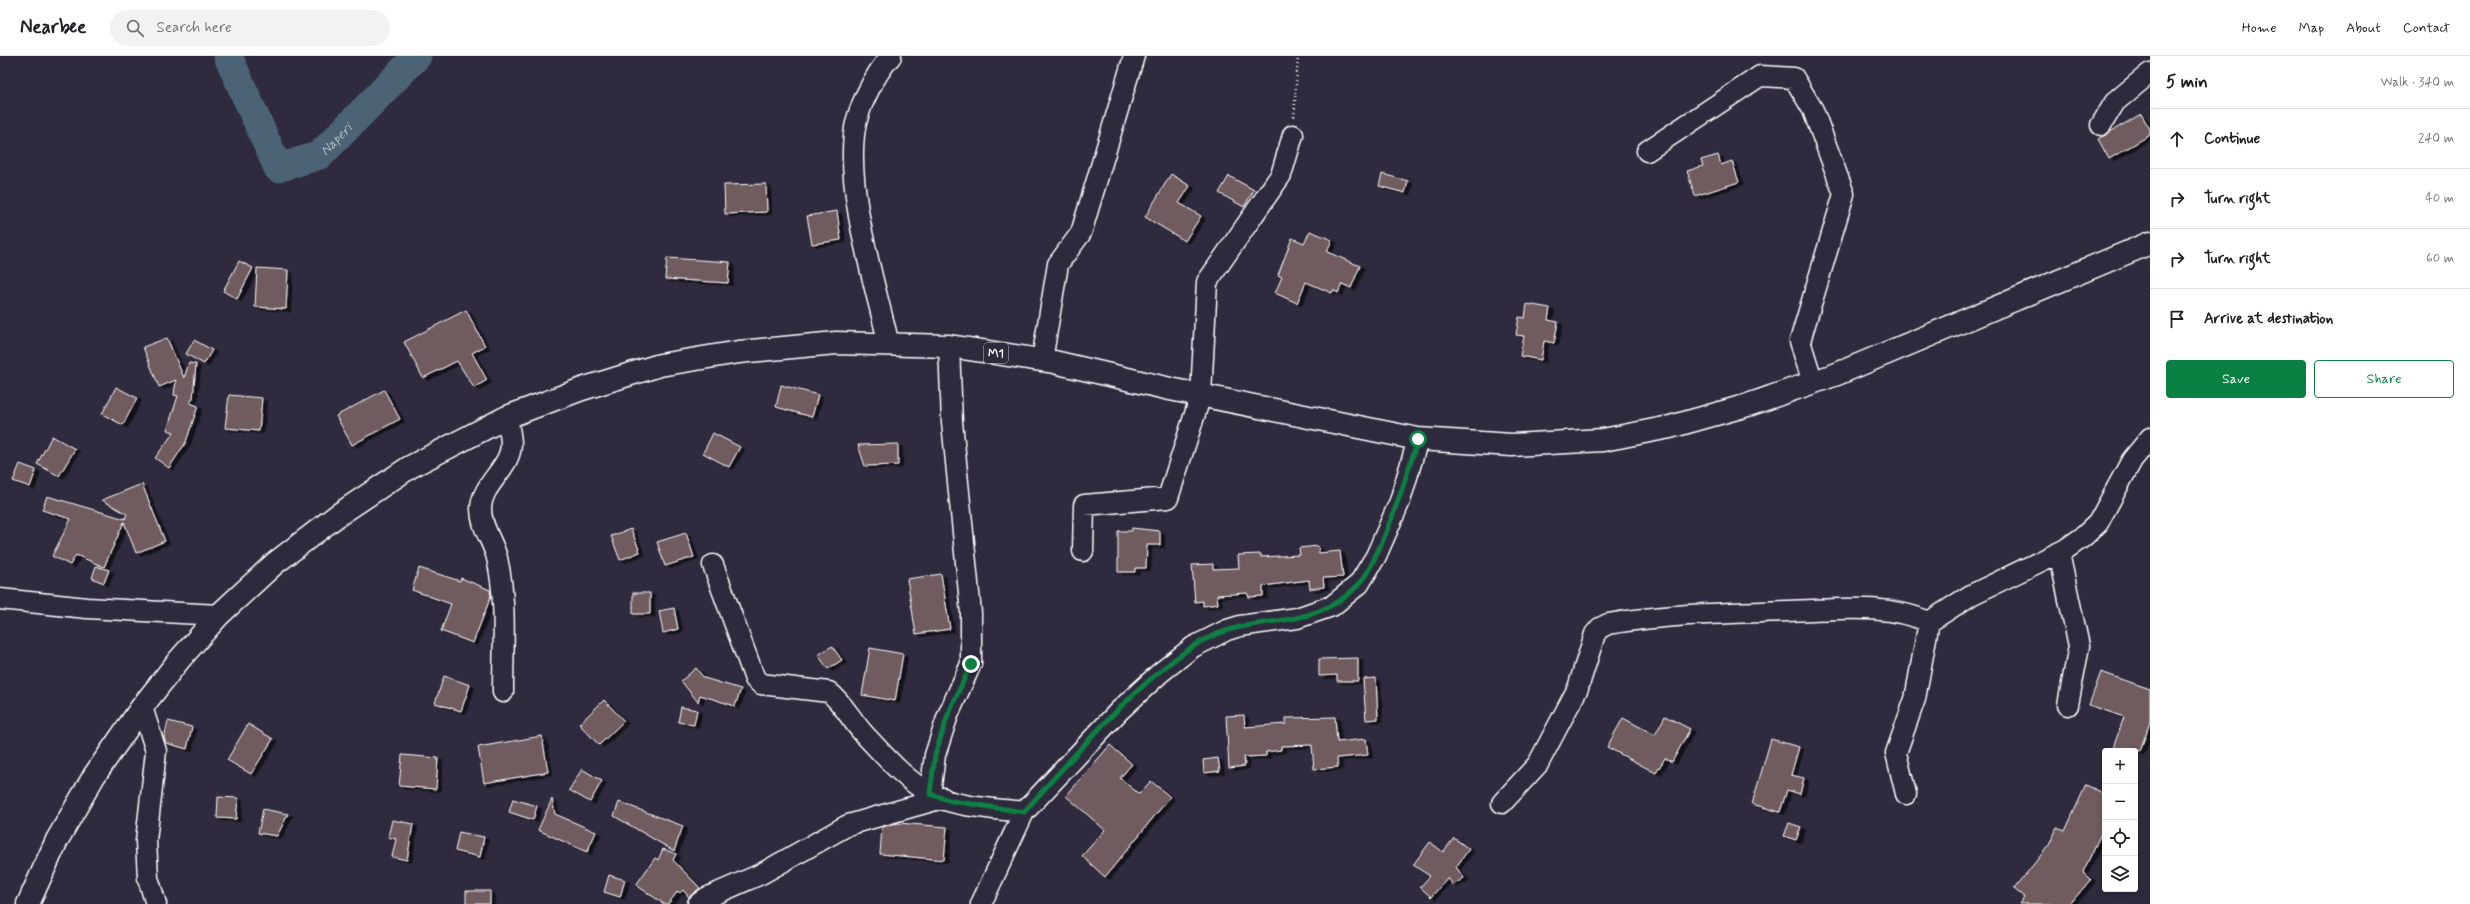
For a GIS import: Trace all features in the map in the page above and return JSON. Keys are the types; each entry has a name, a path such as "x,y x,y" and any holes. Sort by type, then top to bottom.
{"highway":[{"name":"M1","path":"28,904 57,840 90,782 142,707 179,660 219,615 274,564 338,515 410,467 507,417 582,389 660,365 740,352 836,343 949,346 1042,360 1200,395 1418,439 1512,445 1603,440 1684,423 1748,405 1813,383 2150,243"}],"street":[{"path":"888,345 858,207 853,164 854,134 867,94 891,56"},
{"path":"1042,360 1058,264 1081,233 1134,56"},
{"path":"2101,125 2115,102 2150,73"},
{"path":"1647,151 1760,76 1794,78 1813,110 1844,194 1800,341 1813,383"},
{"path":"1083,551 1084,505 1168,498 1200,395 1208,282 1281,174 1293,135"},
{"path":"937,796 935,755 948,715 971,664 971,613 952,422 949,346"},
{"path":"503,692 502,599 497,557 482,522 481,507 485,491 506,461 512,445 507,417"},
{"path":"1906,794 1896,753 1915,699 1929,622 1972,595 2059,553 2083,537 2098,523 2132,460 2150,438"},
{"path":"981,904 1024,812 1119,711 1160,673 1193,647 1240,626 1297,618 1332,606 1359,584 1376,556 1400,500 1418,439"},
{"path":"2059,553 2079,646 2068,705"},
{"path":"714,565 755,679 766,686 829,692 836,698 852,722 900,771 937,796 1024,812"},
{"path":"0,599 87,608 219,615"},
{"path":"1502,803 1538,764 1578,688 1595,634 1600,628 1621,622 1692,614 1878,608 1911,614 1929,622"},
{"path":"142,707 156,751 146,841 148,878 156,904"},
{"path":"698,904 761,874 848,825 937,796"}],"path":[{"path":"1293,135 1298,56"}],"building":[{"path":"2141,114 2150,129 2150,135 2109,159 2098,139"},
{"path":"1718,155 1721,165 1732,161 1739,182 1695,196 1687,171 1703,166 1701,160"},
{"path":"1171,174 1190,186 1179,203 1201,216 1185,241 1145,217"},
{"path":"1382,174 1408,181 1405,193 1379,186"},
{"path":"1229,176 1254,190 1244,207 1219,193"},
{"path":"766,184 767,212 725,214 724,185"},
{"path":"837,211 841,240 812,244 807,216"},
{"path":"1310,231 1332,240 1327,252 1360,266 1351,288 1342,284 1338,293 1333,290 1332,293 1306,282 1297,303 1275,293 1282,277 1278,275 1292,238 1304,243"},
{"path":"667,258 730,262 728,283 665,279"},
{"path":"239,261 253,268 237,299 223,291"},
{"path":"257,268 288,270 286,309 255,307"},
{"path":"1527,304 1550,308 1548,320 1558,322 1554,343 1544,341 1541,360 1520,356 1524,336 1516,335 1519,317 1525,318"},
{"path":"466,310 485,346 472,353 487,380 474,388 457,361 423,378 404,342"},
{"path":"167,338 184,378 189,363 196,364 193,398 190,403 198,406 186,442 169,468 155,458 174,432 167,430 178,396 174,395 176,380 159,387 143,347"},
{"path":"194,340 212,350 204,364 186,354"},
{"path":"781,385 818,395 812,417 776,407"},
{"path":"116,387 137,398 123,425 102,414"},
{"path":"384,390 400,419 352,445 336,416"},
{"path":"229,395 262,398 259,431 225,428"},
{"path":"713,433 740,447 729,467 703,453"},
{"path":"52,436 75,449 59,476 37,464"},
{"path":"898,444 898,465 865,466 858,445"},
{"path":"20,464 36,470 30,487 13,481"},
{"path":"142,484 165,541 136,553 124,522 104,567 76,555 70,565 52,556 71,519 42,510 47,496 125,519 127,514 102,500"},
{"path":"1132,528 1160,531 1160,545 1147,545 1146,568 1135,568 1135,572 1118,572 1118,531 1132,531"},
{"path":"631,529 640,552 620,560 611,536"},
{"path":"686,533 694,557 665,566 657,542"},
{"path":"1318,546 1319,553 1340,551 1343,577 1323,578 1324,587 1310,589 1309,580 1263,586 1263,596 1249,597 1247,593 1217,595 1218,604 1203,606 1203,601 1195,602 1192,565 1213,564 1213,569 1239,568 1238,555 1261,554 1261,557 1300,555 1299,548"},
{"path":"96,566 109,570 104,583 92,578"},
{"path":"419,568 460,581 461,578 490,590 491,596 473,643 441,631 451,604 412,590"},
{"path":"941,574 950,629 916,634 907,579"},
{"path":"633,593 650,593 650,614 633,614"},
{"path":"674,608 678,629 663,633 659,611"},
{"path":"832,646 842,660 828,669 818,655"},
{"path":"870,648 903,654 895,701 862,695"},
{"path":"1358,658 1358,681 1337,681 1337,675 1319,676 1319,659"},
{"path":"696,668 704,678 741,689 735,706 700,695 698,702 681,681"},
{"path":"2101,672 2150,689 2150,722 2140,751 2138,751 2138,748 2113,748 2124,717 2089,705"},
{"path":"444,676 470,685 461,711 435,703"},
{"path":"1376,678 1378,719 1366,720 1363,679"},
{"path":"604,700 624,721 599,745 579,724"},
{"path":"681,707 697,710 694,725 678,722"},
{"path":"1244,715 1245,727 1286,724 1286,718 1335,717 1337,742 1366,739 1368,755 1337,758 1338,767 1314,769 1312,745 1281,746 1281,750 1266,752 1266,756 1244,757 1245,766 1229,768 1226,716"},
{"path":"1665,716 1690,729 1672,762 1665,758 1656,773 1607,747 1623,718 1655,735"},
{"path":"168,721 192,727 187,749 166,743 164,738"},
{"path":"248,724 273,739 251,774 227,760"},
{"path":"542,736 548,772 484,783 478,747"},
{"path":"1771,739 1799,747 1791,775 1804,778 1800,794 1787,790 1780,812 1752,804"},
{"path":"1110,745 1132,764 1120,778 1139,794 1151,781 1170,797 1105,877 1082,856 1105,830 1066,796"},
{"path":"402,755 438,758 436,789 399,786"},
{"path":"1218,758 1220,771 1204,773 1203,760"},
{"path":"582,769 602,781 590,802 569,790"},
{"path":"2086,785 2102,793 2102,831 2083,872 2091,879 2070,904 2019,904 2024,897 2014,889 2049,845 2057,828 2065,831"},
{"path":"218,797 238,798 236,819 217,818"},
{"path":"513,799 537,806 533,820 509,812"},
{"path":"552,799 555,814 596,832 587,852 538,830"},
{"path":"619,802 683,826 674,851 614,816"},
{"path":"263,809 288,814 277,836 258,833"},
{"path":"392,820 413,824 407,860 392,857 396,839 388,837"},
{"path":"898,823 947,827 944,860 880,854 882,827"},
{"path":"1789,823 1801,827 1796,840 1784,836"},
{"path":"459,832 484,837 480,857 455,851"},
{"path":"1454,838 1469,849 1456,867 1464,878 1453,885 1448,878 1431,897 1420,887 1430,876 1413,865 1430,842 1443,852"},
{"path":"663,849 676,854 673,860 700,888 689,897 683,890 680,893 678,891 668,904 664,904 636,885 655,858 658,860"},
{"path":"609,875 625,880 620,897 604,892"},
{"path":"466,891 490,891 490,904 466,904"}],"waterway":[{"name":"Naperi","path":"228,56 278,168 320,155 417,56"}],"route":[{"path":"971,664 948,715 935,755 930,794 952,801 1024,812 1119,711 1160,673 1193,647 1226,630 1240,626 1297,618 1332,606 1359,584 1376,556 1400,500 1418,439"}]}
